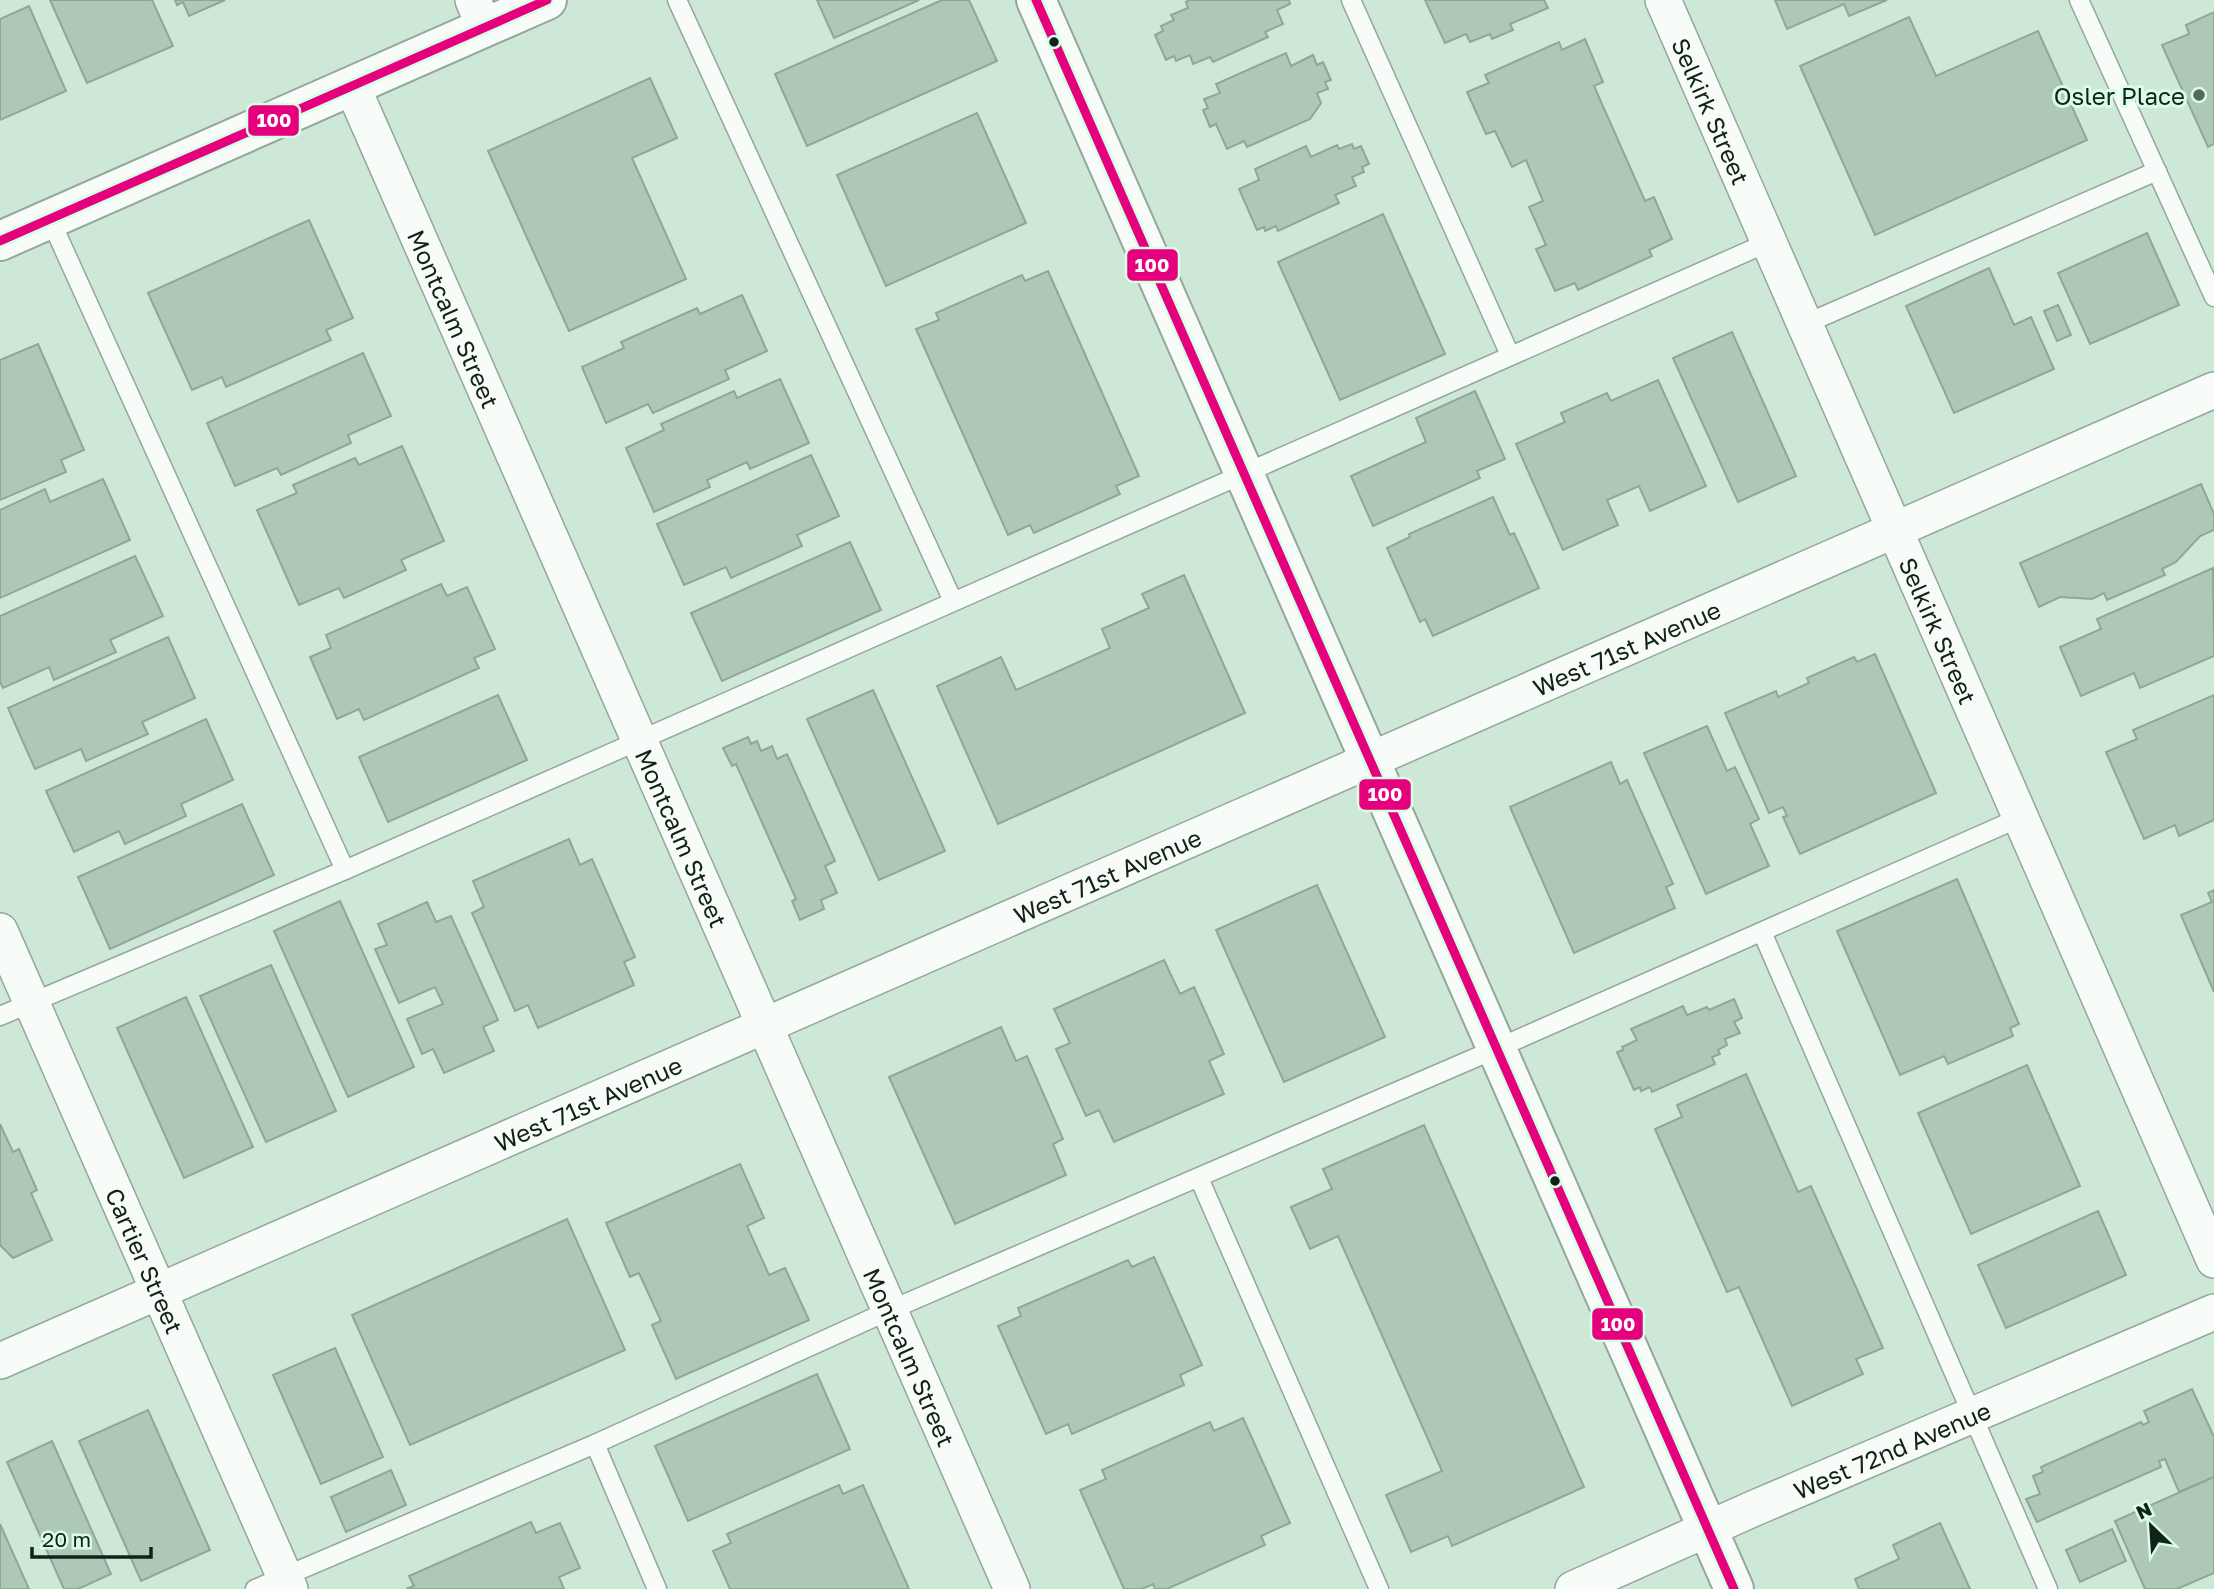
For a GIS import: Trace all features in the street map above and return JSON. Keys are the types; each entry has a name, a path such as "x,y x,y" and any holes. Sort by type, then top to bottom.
{"main road":[{"path":"0,241 352,86 479,14 547,0"},
{"path":"1036,0 1734,1589"}],"street":[{"name":"Selkirk Street","path":"1664,0 2214,1260"},
{"name":"Montcalm Street","path":"352,86 1012,1589"},
{"name":"West 71st Avenue","path":"0,1362 2214,390"},
{"name":"Cartier Street","path":"0,931 15,1009 159,1291 277,1585"},
{"name":"West 72nd Avenue","path":"1573,1589 2214,1312"}],"lane":[{"path":"677,0 953,601"},
{"path":"1351,0 1510,355"},
{"path":"2079,0 2214,297"},
{"path":"1805,324 2157,171"},
{"path":"50,219 345,870"},
{"path":"15,1009 345,870 1769,242"},
{"path":"277,1585 888,1311 1498,1048 2020,818"},
{"path":"1762,932 2048,1589"},
{"path":"1199,1178 1379,1589"},
{"path":"594,1444 657,1589"}],"building":[{"path":"50,0 152,0 173,46 87,83"},
{"path":"175,0 225,0 189,16 183,2 177,5"},
{"path":"817,0 919,0 834,38"},
{"path":"942,0 969,0 997,61 807,146 775,74"},
{"path":"1289,0 1290,4 1277,10 1283,24 1265,32 1268,37 1213,62 1210,57 1193,64 1190,55 1176,61 1174,56 1166,60 1155,35 1163,31 1161,26 1174,20 1171,15 1188,8 1186,2"},
{"path":"1425,0 1544,0 1548,8 1510,24 1513,30 1492,39 1490,34 1470,42 1466,34 1445,43"},
{"path":"1775,0 1887,0 1849,16 1844,4 1787,29"},
{"path":"29,6 66,91 0,120 0,19"},
{"name":"Osler Place","path":"2214,12 2214,144 2208,147 2162,45 2189,34 2186,25"},
{"path":"1909,17 1936,76 2038,31 2087,140 1875,235 1800,66"},
{"path":"1585,39 1603,82 1594,86 1645,201 1654,197 1672,239 1649,250 1652,256 1578,290 1575,283 1555,291 1536,249 1546,245 1529,207 1543,201 1526,160 1512,167 1495,131 1486,134 1467,92 1489,83 1485,75 1559,42 1562,50"},
{"path":"1286,53 1291,66 1313,55 1317,65 1323,62 1331,80 1325,82 1328,89 1317,93 1321,103 1310,119 1247,147 1244,141 1227,149 1216,124 1210,127 1203,110 1208,108 1204,99 1220,93 1216,84"},
{"path":"650,78 677,138 632,158 686,279 569,331 488,151"},
{"path":"977,113 1026,223 886,286 837,175"},
{"path":"1352,144 1354,149 1361,146 1369,164 1362,167 1364,172 1352,177 1356,186 1335,195 1339,203 1278,231 1276,226 1265,231 1264,227 1257,230 1239,189 1259,180 1255,169 1306,146 1311,157 1337,145 1339,149"},
{"path":"1383,214 1445,354 1340,400 1278,262"},
{"path":"309,220 353,318 326,330 331,340 226,387 222,377 192,390 148,293"},
{"path":"2147,233 2179,305 2090,344 2058,273"},
{"path":"1989,268 2014,325 2031,317 2054,369 1954,413 1906,306"},
{"path":"1048,271 1139,476 1116,486 1120,494 1034,533 1030,525 1008,535 916,329 939,320 936,313 1022,275 1025,281"},
{"path":"742,295 767,351 725,370 729,379 653,413 648,404 606,423 582,367 624,348 621,342 697,308 700,314"},
{"path":"2058,305 2071,335 2057,341 2044,311"},
{"path":"1732,332 1796,476 1738,502 1673,358"},
{"path":"38,344 84,450 61,460 66,472 0,500 0,360"},
{"path":"363,353 391,416 348,435 351,443 281,475 277,468 235,486 207,423"},
{"path":"780,379 809,443 750,469 747,462 707,480 710,487 654,512 626,448 664,430 661,424 734,391 737,398"},
{"path":"1658,380 1706,486 1650,511 1639,486 1607,500 1618,525 1563,550 1516,444 1565,422 1561,413 1607,393 1611,401"},
{"path":"1475,391 1505,459 1477,471 1480,478 1373,526 1351,476 1426,442 1416,418"},
{"path":"402,446 444,541 401,560 406,570 344,598 339,588 299,605 257,510 297,493 293,485 355,458 359,465"},
{"path":"811,455 839,516 797,535 802,546 731,578 726,567 684,585 657,524"},
{"path":"103,479 130,540 0,598 0,510 45,489 50,502"},
{"path":"2201,484 2214,514 2214,530 2200,536 2176,562 2162,569 2165,575 2107,600 2104,593 2092,599 2060,597 2039,607 2020,563"},
{"path":"1493,497 1510,535 1514,533 1539,588 1433,636 1425,619 1420,622 1387,548 1410,537 1409,534"},
{"path":"850,542 881,610 722,681 691,613"},
{"path":"135,556 163,616 110,640 116,652 54,680 49,667 3,688 0,682 0,616"},
{"path":"2213,568 2214,656 2140,688 2134,673 2081,696 2060,647 2101,629 2097,619"},
{"path":"1184,575 1245,713 998,824 937,686 1001,657 1016,690 1110,648 1102,629 1149,608 1142,594"},
{"path":"441,584 447,596 467,587 495,649 474,658 479,668 364,720 359,709 337,719 310,657 331,648 326,635"},
{"path":"168,637 195,698 142,722 148,734 86,761 81,749 35,769 8,708"},
{"path":"1875,654 1936,793 1800,854 1783,817 1787,816 1783,807 1769,813 1725,713 1776,691 1778,697 1809,683 1807,678 1854,657 1857,662"},
{"path":"873,690 945,851 879,880 807,719"},
{"path":"498,695 527,760 388,822 359,757"},
{"path":"2214,695 2214,820 2179,836 2175,825 2144,839 2106,752 2137,739 2133,730"},
{"path":"206,719 233,780 181,804 186,816 125,844 119,831 74,852 46,791"},
{"path":"1707,726 1727,771 1735,767 1759,819 1750,824 1769,866 1706,894 1644,753"},
{"path":"748,737 751,744 757,741 761,751 772,746 777,759 787,754 835,861 825,866 837,893 821,900 824,909 800,920 792,901 796,899 736,764 732,766 723,748"},
{"path":"1611,762 1620,784 1627,780 1673,884 1666,887 1675,908 1574,953 1510,807"},
{"path":"242,804 274,875 110,949 78,877"},
{"path":"569,839 580,865 592,859 635,957 624,962 634,985 538,1028 528,1005 515,1011 472,913 484,907 473,881"},
{"path":"1957,879 2019,1024 2010,1028 2013,1036 1948,1064 1944,1056 1900,1075 1837,931"},
{"path":"1317,885 1385,1037 1284,1082 1216,930"},
{"path":"2214,890 2214,992 2181,915 2212,902 2208,893"},
{"path":"340,901 414,1067 348,1097 274,931"},
{"path":"427,902 436,922 451,916 498,1020 483,1027 494,1051 444,1073 433,1049 422,1054 407,1019 443,1004 435,987 399,1003 375,949 387,945 378,924"},
{"path":"1164,960 1180,994 1194,987 1224,1054 1209,1061 1224,1094 1114,1142 1099,1110 1086,1116 1056,1049 1070,1043 1054,1009"},
{"path":"271,965 336,1111 266,1142 200,996"},
{"path":"186,997 253,1147 184,1178 117,1028"},
{"path":"1734,999 1742,1018 1734,1022 1740,1033 1725,1039 1727,1045 1718,1050 1720,1054 1712,1057 1715,1064 1652,1092 1650,1087 1641,1091 1640,1087 1634,1090 1617,1052 1637,1040 1631,1029 1683,1006 1687,1015 1707,1007 1709,1010"},
{"path":"1001,1027 1016,1061 1027,1056 1063,1139 1053,1144 1066,1175 955,1224 889,1077"},
{"path":"2027,1065 2080,1186 1971,1234 1918,1113"},
{"path":"1746,1074 1798,1192 1811,1186 1883,1348 1856,1359 1863,1374 1792,1406 1739,1287 1727,1292 1655,1129 1682,1117 1677,1105"},
{"path":"0,1124 13,1152 19,1149 37,1190 31,1193 52,1240 13,1258 0,1245"},
{"path":"1424,1125 1584,1487 1452,1546 1448,1536 1411,1552 1386,1495 1442,1471 1338,1236 1310,1249 1291,1207 1332,1189 1323,1169"},
{"path":"740,1164 764,1218 747,1226 769,1275 785,1268 809,1320 676,1379 652,1325 661,1321 639,1273 630,1277 606,1223"},
{"path":"2098,1211 2126,1275 2006,1328 1978,1265"},
{"path":"567,1219 625,1350 410,1445 352,1315"},
{"path":"1154,1257 1202,1365 1180,1375 1184,1385 1072,1434 1068,1424 1046,1434 998,1326 1021,1316 1018,1308 1128,1260 1132,1267"},
{"path":"335,1348 383,1457 321,1484 273,1375"},
{"path":"817,1374 850,1449 688,1521 655,1446"},
{"path":"2192,1389 2214,1437 2214,1477 2179,1492 2165,1459 2159,1461 2161,1467 2037,1522 2026,1499 2040,1494 2033,1476 2043,1472 2041,1467 2141,1422 2143,1425 2149,1422 2144,1411"},
{"path":"148,1410 210,1550 141,1581 79,1441"},
{"path":"1243,1418 1290,1523 1261,1536 1265,1545 1167,1589 1155,1589 1153,1584 1142,1589 1124,1589 1080,1490 1106,1479 1102,1470 1210,1422 1214,1431"},
{"path":"52,1441 111,1574 78,1589 64,1589 7,1462"},
{"path":"391,1470 406,1505 346,1532 331,1497"},
{"path":"2214,1477 2214,1573 2177,1589 2145,1589 2115,1521"},
{"path":"839,1485 843,1494 863,1485 909,1589 730,1589 713,1551 731,1543 727,1534"},
{"path":"531,1522 536,1533 560,1523 580,1568 559,1577 564,1589 406,1589 414,1586 409,1576"},
{"path":"1940,1523 1970,1589 1859,1589 1855,1579 1899,1559 1893,1545"},
{"path":"0,1524 29,1589 0,1589"},
{"path":"2112,1529 2126,1561 2080,1582 2066,1550"}],"transit line":[{"name":"100","path":"0,241 547,0"},
{"name":"100","path":"1036,0 1734,1589"}],"place":[{"name":"Osler Place","path":"2199,95"}]}
